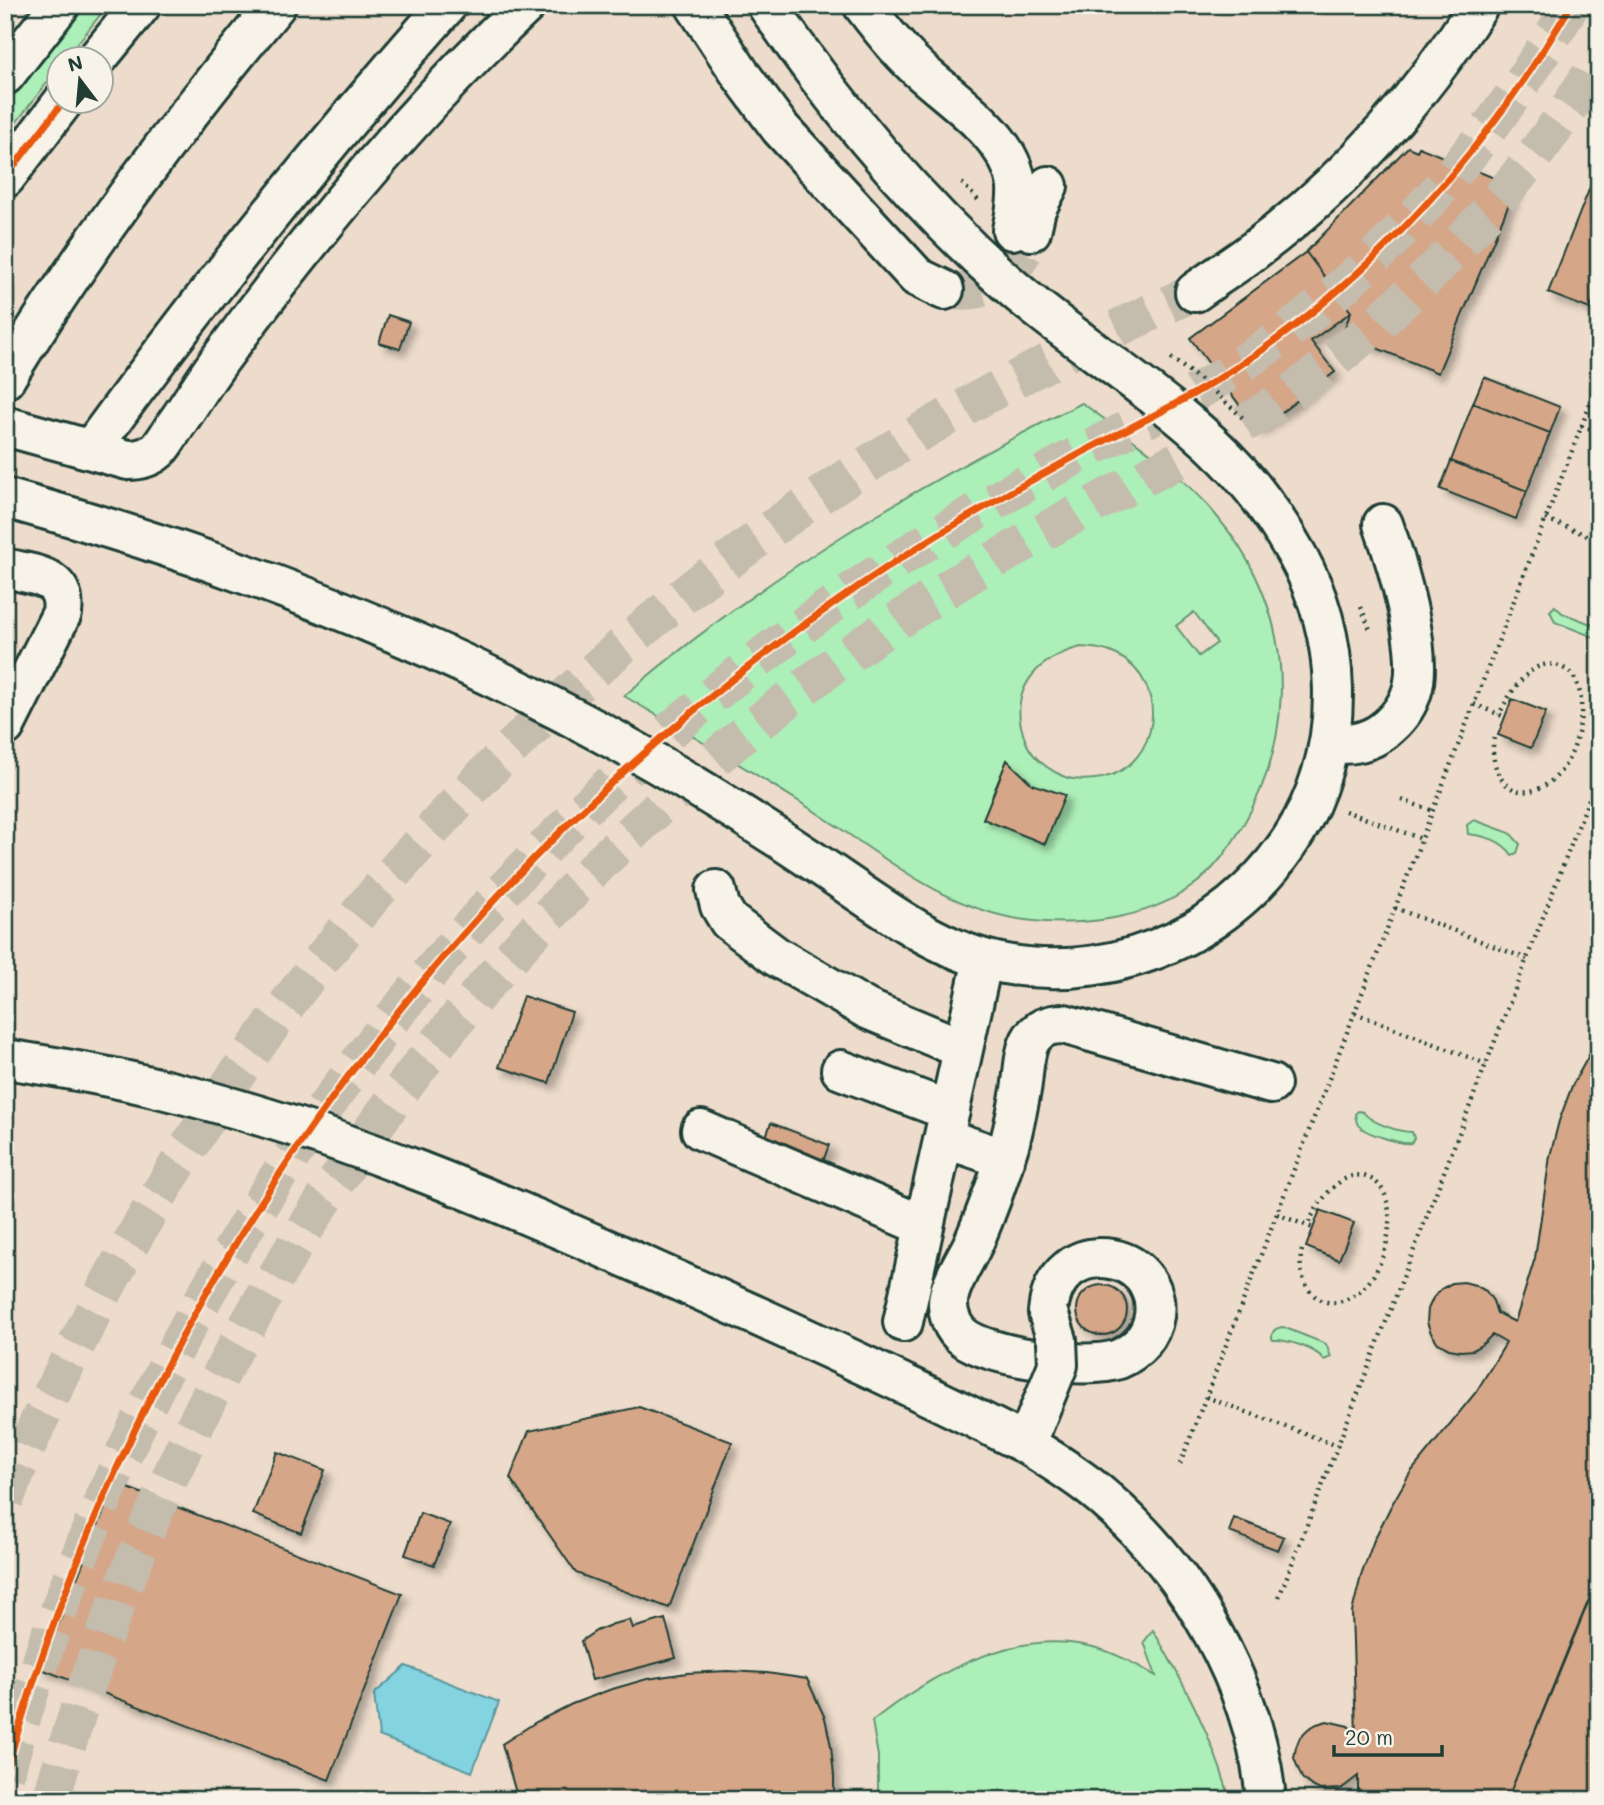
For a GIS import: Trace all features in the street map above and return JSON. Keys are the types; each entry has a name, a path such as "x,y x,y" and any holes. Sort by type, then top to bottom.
{"main road":[{"path":"5,75 60,5"},
{"path":"107,46 141,5"},
{"path":"5,379 95,240 156,154 276,5"},
{"path":"91,449 233,260 307,168 447,5"},
{"path":"5,426 128,460 139,460 158,450 270,291 328,219 387,150 526,5"},
{"path":"695,5 780,128 917,277 944,290"},
{"path":"5,498 197,555 409,638 512,686 613,739 712,796 939,942 983,959 1010,965 1049,968 1088,967 1127,960 1164,947 1198,930 1231,908 1259,881 1284,850 1304,817 1319,781 1329,743 1334,705 1326,628 1314,590 1297,555 1241,474 1206,438 1068,334 957,236 905,183 857,127 811,69 767,5"},
{"path":"863,5 900,50 924,74 961,103 1006,155 1017,185 1021,230 1048,187"},
{"path":"1195,292 1266,241 1314,201 1368,147 1418,91 1479,5"},
{"path":"5,178 52,116"},
{"path":"1329,743 1356,743 1382,733 1401,714 1413,690 1414,663 1408,611 1402,581 1383,524"},
{"path":"5,568 48,579 56,585 64,603 62,613 5,726"},
{"path":"716,890 720,906 729,921 777,957 867,1009 963,1049"},
{"path":"903,1322 983,959"},
{"path":"1026,1444 1058,1365 1056,1340 1048,1313 1049,1297 1055,1283 1066,1271 1079,1262 1094,1257 1125,1262 1138,1271 1148,1284 1153,1298 1154,1314 1150,1330 1142,1343 1116,1360 1100,1363 1048,1361 996,1351 962,1336 950,1317 947,1306 949,1294 974,1243 1005,1159 1028,1045 1039,1031 1055,1024 1073,1026 1271,1084"},
{"path":"5,1059 79,1071 175,1092 246,1112 407,1167 529,1216 734,1305 1026,1444 1105,1499 1156,1551 1199,1609 1223,1651 1241,1696 1256,1742 1266,1800"},
{"path":"841,1070 947,1124 1005,1159"},
{"path":"701,1130 925,1226"}],"path":[{"path":"1180,1464 1599,381"},
{"path":"1581,426 1599,432"},
{"path":"1546,519 1599,540"},
{"path":"1474,704 1502,716 1512,691 1537,667 1554,664 1570,672 1578,687 1581,722 1575,745 1556,775 1533,791 1522,791 1504,783 1498,776 1493,760 1494,738"},
{"path":"1279,1597 1599,773"},
{"path":"1312,798 1422,839"},
{"path":"1402,800 1433,811"},
{"path":"1395,908 1527,959"},
{"path":"1355,1013 1486,1064"},
{"path":"1277,1214 1310,1227 1328,1192 1345,1179 1353,1176 1370,1178 1377,1183 1386,1198 1388,1233 1383,1256 1371,1278 1350,1298 1331,1303 1312,1295 1300,1271 1302,1250"},
{"path":"1206,1398 1338,1446"}],"green space":[{"path":"82,5 108,5 75,46 50,46"},
{"path":"46,51 46,84 5,137 5,103"},
{"path":"1082,403 1130,437 1196,493 1233,538 1249,563 1264,595 1274,629 1280,662 1281,696 1270,763 1258,796 1231,844 1206,875 1173,898 1133,914 1089,921 1046,922 995,914 967,904 914,878 814,811 624,696 731,611 787,572 902,500","holes":["1194,612 1217,643 1199,656 1176,626","1081,647 1113,653 1134,668 1145,684 1151,702 1147,740 1137,757 1122,770 1088,780 1065,777 1037,759 1026,742 1020,708 1022,694 1038,669 1050,660"]},
{"path":"1555,606 1562,613 1599,627 1599,639 1555,622 1550,611"},
{"path":"1474,820 1510,833 1520,844 1517,853 1512,855 1493,840 1468,834 1467,825"},
{"path":"1358,1111 1386,1126 1412,1132 1414,1138 1411,1143 1406,1143 1383,1138 1368,1131 1357,1124 1355,1114"},
{"path":"1283,1327 1326,1344 1331,1357 1324,1360 1301,1345 1273,1340 1274,1331"},
{"path":"1153,1630 1197,1712 1216,1756 1230,1800 878,1800 878,1756 872,1721 921,1687 975,1659 1004,1649 1033,1644 1063,1643 1093,1647 1118,1656 1156,1676 1144,1642"}],"water":[{"path":"406,1666 499,1702 472,1772 379,1736 374,1694"}],"building":[{"path":"1408,147 1417,151 1419,147 1516,187 1438,373 1342,334 1351,312 1306,252"},
{"path":"1598,167 1599,286 1590,309 1548,293"},
{"path":"1306,252 1351,312 1311,341 1335,372 1258,430 1190,338"},
{"path":"388,315 409,322 400,349 379,343"},
{"path":"1484,377 1560,407 1550,433 1473,403"},
{"path":"1473,403 1550,433 1527,491 1451,461"},
{"path":"1451,461 1527,491 1516,519 1440,489"},
{"path":"1512,699 1546,712 1531,748 1498,735"},
{"path":"1007,760 1032,784 1065,795 1045,844 983,819"},
{"path":"523,996 572,1012 549,1083 499,1067"},
{"path":"1599,1037 1599,1576 1507,1800 1358,1800 1358,1776 1341,1789 1320,1790 1302,1778 1294,1758 1296,1747 1300,1737 1308,1729 1327,1721 1348,1726 1356,1734 1352,1612 1374,1540 1410,1473 1476,1392 1506,1343 1492,1335 1473,1350 1449,1349 1438,1343 1431,1333 1427,1322 1428,1309 1441,1289 1452,1283 1464,1282 1486,1291 1497,1313 1515,1322 1535,1258 1550,1156 1559,1121 1572,1086"},
{"path":"771,1123 829,1145 822,1164 764,1142"},
{"path":"1320,1210 1354,1223 1339,1260 1306,1247"},
{"path":"1102,1285 1120,1292 1127,1310 1120,1328 1102,1335 1084,1328 1077,1310 1084,1292"},
{"path":"639,1407 732,1442 669,1608 576,1573 510,1478 529,1431"},
{"path":"277,1452 325,1470 301,1533 253,1514"},
{"path":"115,1483 402,1594 329,1780 41,1669"},
{"path":"420,1513 450,1524 434,1565 405,1555"},
{"path":"1234,1518 1284,1537 1278,1550 1229,1532"},
{"path":"1599,1576 1599,1800 1507,1800 1569,1647"},
{"path":"665,1619 676,1658 592,1680 581,1641 613,1624 630,1620 633,1628"},
{"path":"727,1671 807,1679 825,1718 831,1746 834,1800 518,1800 502,1744 536,1722 572,1704 647,1679"}],"tunnel":[{"path":"5,1775 66,1591 143,1414 234,1246 340,1087 459,939 592,801 737,675 918,547 1036,477 1216,380 1285,333 1334,294 1380,252 1465,159 1503,109 1571,5"},
{"path":"51,1800 111,1618 186,1444 275,1278 378,1121 496,974 626,838 769,714 925,603 1057,524 1241,426 1308,380 1356,342 1449,255 1492,208 1532,159 1599,60"},
{"path":"944,290 975,290 1000,279 1019,259 1031,231"},
{"path":"5,1500 41,1416 82,1334 150,1210 225,1091 308,977 398,868 494,765 597,668 705,579 819,496 910,439 1003,386 1195,292"}],"cycle path":[{"path":"5,1775 66,1591 143,1414 234,1246 340,1087 459,939 592,801 737,675 918,547 1036,477 1216,380 1285,333 1334,294 1380,252 1465,159 1503,109 1571,5"},
{"path":"5,178 52,116"}]}
